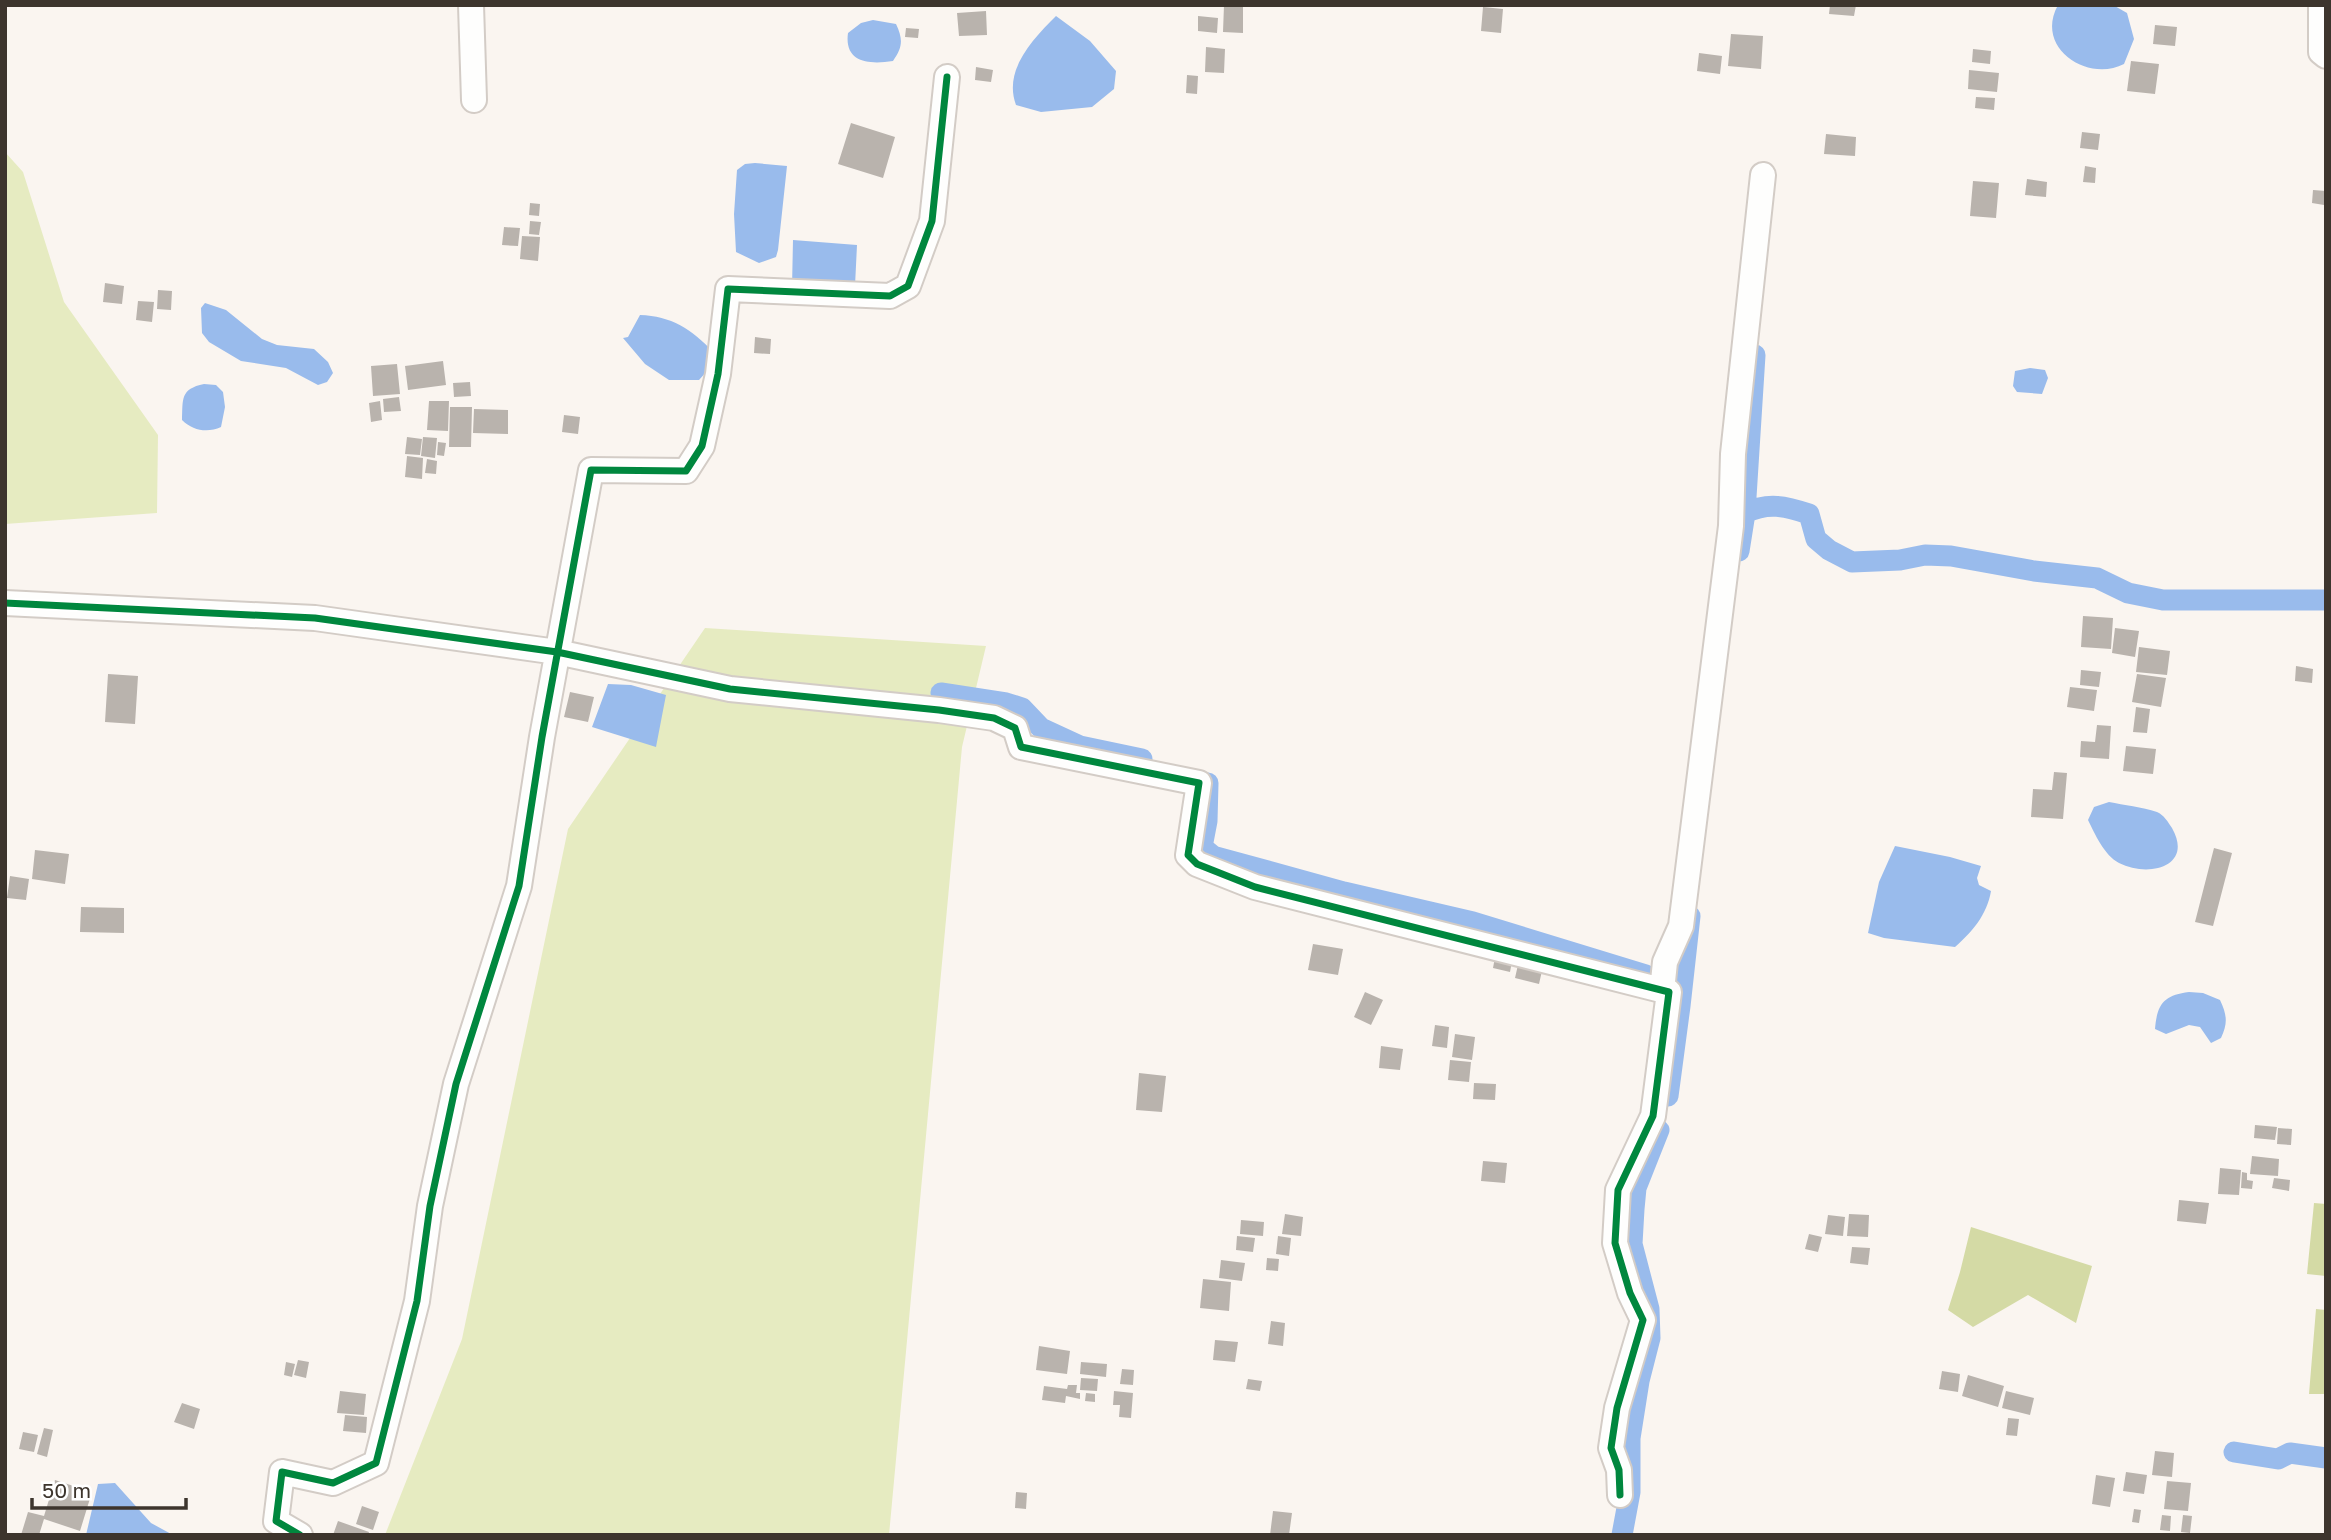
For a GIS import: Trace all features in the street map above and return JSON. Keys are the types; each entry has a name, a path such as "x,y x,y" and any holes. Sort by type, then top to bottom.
{"street":[{"path":"471,5 474,100"},
{"path":"2321,5 2321,51 2326,56"},
{"path":"300,1535 276,1521 282,1472 333,1483 376,1463 417,1301 430,1206 456,1084 519,886 542,737 591,470 686,471 702,446 718,374 727,289 890,296 908,286 932,221 947,78"},
{"path":"1662,990 1665,962 1681,926 1731,526 1733,454 1763,175"},
{"path":"5,603 315,618 557,652 730,689 995,718 1015,728 1021,747 1199,783 1188,855 1197,864 1208,869 1255,887 1669,992 1654,1116 1618,1190 1615,1243 1630,1293 1643,1320 1617,1408 1611,1448 1619,1470 1620,1495"}],"green space":[{"path":"5,152 23,172 64,302 158,435 157,513 5,524"},
{"path":"705,628 986,646 962,747 889,1535 385,1535 462,1339 568,829"},
{"path":"2314,1203 2326,1204 2326,1276 2307,1274"},
{"path":"1971,1227 2092,1266 2076,1323 2028,1295 1973,1327 1948,1310"},
{"path":"2316,1309 2326,1310 2326,1394 2309,1394"}],"water":[{"path":"2058,5 2113,5 2127,13 2134,39 2124,64 2110,69 2095,69 2068,58 2053,35 2052,21"},
{"path":"1056,16 1090,41 1116,71 1114,89 1092,107 1041,112 1016,105 1013,92 1017,68 1030,45"},
{"path":"873,20 896,24 901,43 893,61 867,62 854,56 850,50 848,33 861,23"},
{"path":"745,164 787,166 776,257 759,263 736,252 734,214 737,170"},
{"path":"793,240 857,245 855,286 792,288"},
{"path":"205,303 226,310 262,339 277,345 314,349 328,362 333,373 327,382 318,385 286,368 241,361 209,342 202,333 201,308"},
{"path":"640,315 662,318 680,325 713,352 708,370 699,380 669,380 645,364 623,338 628,337"},
{"path":"2030,368 2045,370 2048,378 2042,394 2017,392 2013,386 2015,371"},
{"path":"216,385 223,392 225,407 221,427 211,430 196,429 182,420 184,396 196,386"},
{"path":"608,684 631,685 666,695 656,747 592,727"},
{"path":"2109,802 2162,815 2172,828 2177,841 2177,852 2173,860 2165,866 2143,869 2119,863 2109,855 2088,820 2094,807"},
{"path":"1895,846 1981,866 1977,878 1979,885 1991,891 1989,900 1978,922 1955,947 1884,938 1868,933 1879,882"},
{"path":"2189,992 2203,993 2220,1000 2226,1019 2221,1038 2211,1043 2200,1027 2189,1025 2166,1034 2155,1029 2163,1002"},
{"path":"115,1483 151,1523 173,1535 86,1535 98,1484"}],"building":[{"path":"1224,5 1243,5 1243,33 1223,32"},
{"path":"1830,5 1856,5 1854,16 1829,14"},
{"path":"1483,7 1503,9 1501,33 1481,31"},
{"path":"986,11 987,35 959,36 957,13"},
{"path":"1198,16 1218,18 1217,33 1198,31"},
{"path":"2155,25 2177,27 2175,46 2153,44"},
{"path":"906,28 919,29 918,38 905,37"},
{"path":"1731,34 1763,36 1761,69 1728,66"},
{"path":"1206,47 1225,49 1224,73 1205,72"},
{"path":"1973,49 1991,51 1990,64 1972,62"},
{"path":"1699,53 1722,56 1720,74 1697,71"},
{"path":"2131,61 2159,64 2155,94 2127,91"},
{"path":"976,67 993,70 991,82 975,80"},
{"path":"1969,70 1999,73 1997,92 1968,89"},
{"path":"1187,75 1198,76 1197,94 1186,93"},
{"path":"1976,97 1995,98 1994,110 1975,108"},
{"path":"851,123 895,137 883,178 838,164"},
{"path":"2082,132 2100,134 2098,150 2080,148"},
{"path":"1826,134 1856,137 1855,156 1824,154"},
{"path":"2085,166 2096,168 2095,183 2083,182"},
{"path":"2027,179 2047,182 2046,197 2025,195"},
{"path":"1973,181 1999,183 1996,218 1970,216"},
{"path":"2313,190 2326,191 2324,205 2312,203"},
{"path":"530,203 540,204 539,216 529,215"},
{"path":"530,221 541,222 539,235 529,234"},
{"path":"504,227 520,228 518,246 502,245"},
{"path":"522,236 540,237 538,261 520,259"},
{"path":"105,283 124,286 122,304 103,302"},
{"path":"158,290 172,291 171,310 157,309"},
{"path":"138,301 154,302 152,322 136,320"},
{"path":"755,337 771,339 770,354 754,353"},
{"path":"443,361 446,385 408,390 405,366"},
{"path":"397,364 400,394 373,396 371,366"},
{"path":"470,382 471,396 454,397 453,383"},
{"path":"399,397 401,411 384,412 383,399"},
{"path":"380,401 382,420 371,422 369,403"},
{"path":"429,401 449,401 448,431 427,430"},
{"path":"450,407 472,407 471,447 449,447"},
{"path":"474,409 508,410 508,434 473,433"},
{"path":"564,415 580,417 578,434 562,432"},
{"path":"407,437 422,439 420,455 405,454"},
{"path":"423,437 437,438 435,458 421,456"},
{"path":"438,442 446,443 444,456 437,455"},
{"path":"407,456 423,458 422,479 405,477"},
{"path":"427,459 437,461 436,474 425,473"},
{"path":"2083,616 2113,618 2111,649 2081,647"},
{"path":"2115,628 2139,631 2135,657 2112,653"},
{"path":"2139,647 2170,651 2167,675 2136,672"},
{"path":"2296,666 2313,669 2312,683 2295,681"},
{"path":"2081,670 2101,672 2099,687 2080,685"},
{"path":"108,674 138,676 135,724 105,722"},
{"path":"2137,674 2166,678 2161,707 2132,702"},
{"path":"2070,687 2097,690 2094,711 2067,707"},
{"path":"570,692 594,697 588,722 564,717"},
{"path":"2136,707 2150,709 2147,733 2133,732"},
{"path":"2097,725 2111,726 2109,759 2080,757 2081,741 2095,742"},
{"path":"2126,746 2156,749 2153,774 2123,771"},
{"path":"2054,772 2067,773 2063,819 2031,817 2033,789 2052,790"},
{"path":"2214,848 2232,853 2213,926 2195,922"},
{"path":"35,850 69,854 65,884 32,879"},
{"path":"10,876 29,879 26,900 7,898"},
{"path":"81,907 124,908 124,933 80,932"},
{"path":"1313,944 1343,949 1338,975 1308,970"},
{"path":"1496,952 1513,956 1510,972 1493,968"},
{"path":"1520,956 1544,962 1539,984 1515,978"},
{"path":"1365,992 1383,1000 1371,1025 1354,1017"},
{"path":"1435,1025 1449,1027 1447,1048 1432,1046"},
{"path":"1455,1034 1475,1037 1472,1060 1452,1057"},
{"path":"1381,1046 1403,1049 1400,1070 1379,1068"},
{"path":"1450,1060 1471,1062 1469,1082 1448,1080"},
{"path":"1139,1073 1166,1076 1162,1112 1136,1110"},
{"path":"1474,1083 1496,1084 1495,1100 1473,1099"},
{"path":"2255,1125 2277,1127 2275,1140 2254,1138"},
{"path":"2278,1128 2292,1129 2291,1145 2277,1144"},
{"path":"2252,1156 2279,1159 2278,1176 2250,1174"},
{"path":"1483,1161 1507,1163 1505,1183 1481,1181"},
{"path":"2220,1168 2241,1170 2239,1195 2218,1194"},
{"path":"2242,1172 2247,1173 2247,1180 2253,1181 2252,1189 2241,1188"},
{"path":"2274,1178 2290,1180 2289,1191 2272,1188"},
{"path":"2179,1200 2209,1203 2206,1224 2177,1221"},
{"path":"1285,1214 1303,1217 1301,1236 1282,1234"},
{"path":"1849,1214 1869,1215 1868,1237 1847,1236"},
{"path":"1828,1215 1845,1217 1843,1236 1825,1234"},
{"path":"1241,1220 1264,1222 1263,1236 1240,1234"},
{"path":"1809,1234 1822,1237 1818,1252 1805,1249"},
{"path":"1237,1236 1255,1238 1253,1252 1236,1250"},
{"path":"1278,1236 1291,1238 1289,1256 1276,1254"},
{"path":"1852,1247 1870,1248 1868,1265 1850,1263"},
{"path":"1267,1258 1279,1259 1278,1271 1266,1270"},
{"path":"1221,1260 1245,1263 1242,1281 1219,1278"},
{"path":"1203,1279 1231,1282 1229,1311 1200,1308"},
{"path":"1271,1321 1285,1323 1283,1346 1268,1344"},
{"path":"1215,1340 1238,1342 1235,1362 1213,1360"},
{"path":"1039,1346 1070,1351 1067,1374 1036,1370"},
{"path":"298,1360 309,1362 306,1378 294,1375"},
{"path":"286,1362 295,1364 292,1377 284,1375"},
{"path":"1081,1362 1107,1364 1106,1377 1080,1374"},
{"path":"1122,1369 1134,1370 1133,1385 1120,1384"},
{"path":"1942,1371 1960,1374 1958,1392 1939,1389"},
{"path":"1968,1375 2004,1386 1998,1407 1962,1396"},
{"path":"1081,1378 1098,1379 1097,1391 1080,1390"},
{"path":"1248,1379 1262,1381 1260,1391 1246,1389"},
{"path":"1068,1385 1077,1385 1076,1393 1080,1393 1080,1399 1066,1396 1065,1403 1042,1400 1044,1386 1067,1389"},
{"path":"340,1391 366,1394 364,1415 337,1413"},
{"path":"1114,1391 1133,1393 1131,1418 1119,1417 1120,1405 1113,1405"},
{"path":"2006,1391 2034,1398 2030,1415 2002,1408"},
{"path":"1086,1393 1095,1394 1095,1402 1085,1401"},
{"path":"182,1403 200,1409 194,1429 174,1422"},
{"path":"345,1415 367,1417 366,1433 343,1431"},
{"path":"2008,1418 2019,1419 2017,1436 2006,1435"},
{"path":"44,1428 53,1430 47,1457 37,1454"},
{"path":"23,1432 38,1435 34,1452 19,1449"},
{"path":"2155,1451 2174,1453 2172,1477 2152,1475"},
{"path":"2126,1472 2147,1475 2144,1494 2123,1491"},
{"path":"2096,1475 2115,1478 2110,1507 2092,1504"},
{"path":"55,1480 92,1492 80,1531 44,1519 39,1535 21,1535 28,1512 44,1516"},
{"path":"2167,1481 2191,1483 2188,1511 2164,1509"},
{"path":"1016,1492 1027,1493 1026,1509 1015,1508"},
{"path":"362,1506 379,1512 373,1530 356,1524"},
{"path":"2134,1509 2141,1510 2139,1523 2132,1522"},
{"path":"1273,1511 1292,1513 1289,1535 1270,1535"},
{"path":"2162,1515 2171,1516 2170,1531 2160,1530"},
{"path":"2183,1515 2192,1516 2190,1533 2181,1532"},
{"path":"338,1521 369,1532 368,1535 333,1535"}],"waterway":[{"path":"1745,513 1755,355"},
{"path":"1739,551 1745,513 1761,507 1777,506 1809,514 1816,539 1829,550 1852,562 1900,560 1925,555 1951,556 2034,571 2097,578 2128,593 2163,600 2326,600"},
{"path":"941,693 1022,708 1041,728 1080,746 1142,759"},
{"path":"1208,783 1207,821 1202,847 1213,856 1344,892 1473,922 1646,975"},
{"path":"1668,1096 1690,916"},
{"path":"1622,1535 1630,1492 1630,1438 1639,1381 1650,1338 1649,1309 1632,1244 1634,1209 1636,1188 1659,1130"},
{"path":"2234,1452 2278,1459 2290,1453 2326,1458"}],"cycle path":[{"path":"300,1535 276,1521 282,1472 333,1483 376,1463 417,1301 430,1206 456,1084 519,886 542,737 591,470 686,471 702,446 718,374 728,289 890,296 908,286 932,221 947,77"},
{"path":"5,603 315,618 557,652 730,689 994,718 1015,728 1021,747 1199,783 1188,855 1197,864 1255,887 1669,992 1653,1116 1618,1190 1615,1243 1630,1293 1643,1320 1617,1408 1611,1448 1619,1470 1620,1495"}]}
